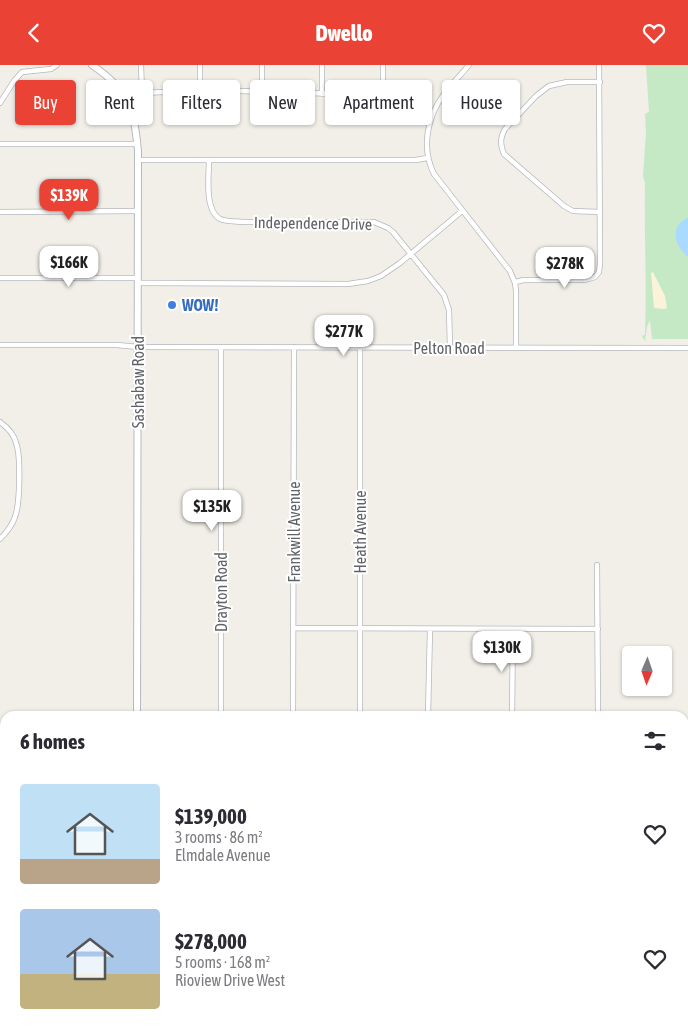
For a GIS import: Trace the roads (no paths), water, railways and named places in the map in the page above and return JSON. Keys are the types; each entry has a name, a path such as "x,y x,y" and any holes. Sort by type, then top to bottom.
{"street":[{"path":"0,103 22,72 51,69 57,65"},
{"name":"Sashabaw Road","path":"92,65 110,80"},
{"path":"141,65 142,80"},
{"path":"200,65 200,80"},
{"path":"262,65 262,80"},
{"path":"322,65 322,94"},
{"path":"315,94 374,95 381,92 383,65"},
{"path":"469,65 443,95 437,106 426,140 427,158 434,174 510,271 515,282 517,306 516,347"},
{"path":"515,282 524,280 585,280 595,277 599,272 600,65"},
{"path":"600,82 567,82 543,90 506,129 501,137 504,154 564,206 573,211 600,212"},
{"name":"Sashabaw Road","path":"136,125 138,144 137,711"},
{"path":"0,144 138,144"},
{"path":"138,160 416,160 427,158"},
{"name":"Independence Drive","path":"209,159 211,208 222,220 244,222 374,222 393,232 446,301 449,310 450,347"},
{"path":"0,212 138,211"},
{"path":"0,278 358,283 381,276 462,211"},
{"name":"Pelton Road","path":"0,345 688,348"},
{"name":"Drayton Road","path":"221,347 221,711"},
{"name":"Frankwill Avenue","path":"293,711 294,347"},
{"name":"Heath Avenue","path":"360,348 360,711"},
{"path":"0,421 16,441 18,450 18,500 15,517 7,532 0,539"},
{"path":"597,565 598,711"},
{"path":"294,628 598,629"},
{"path":"428,711 430,629"},
{"path":"512,711 513,629"}],"water":[{"path":"688,217 688,257 679,247 676,231 682,221"}],"place":[{"name":"WOW!","path":"172,305"}]}
